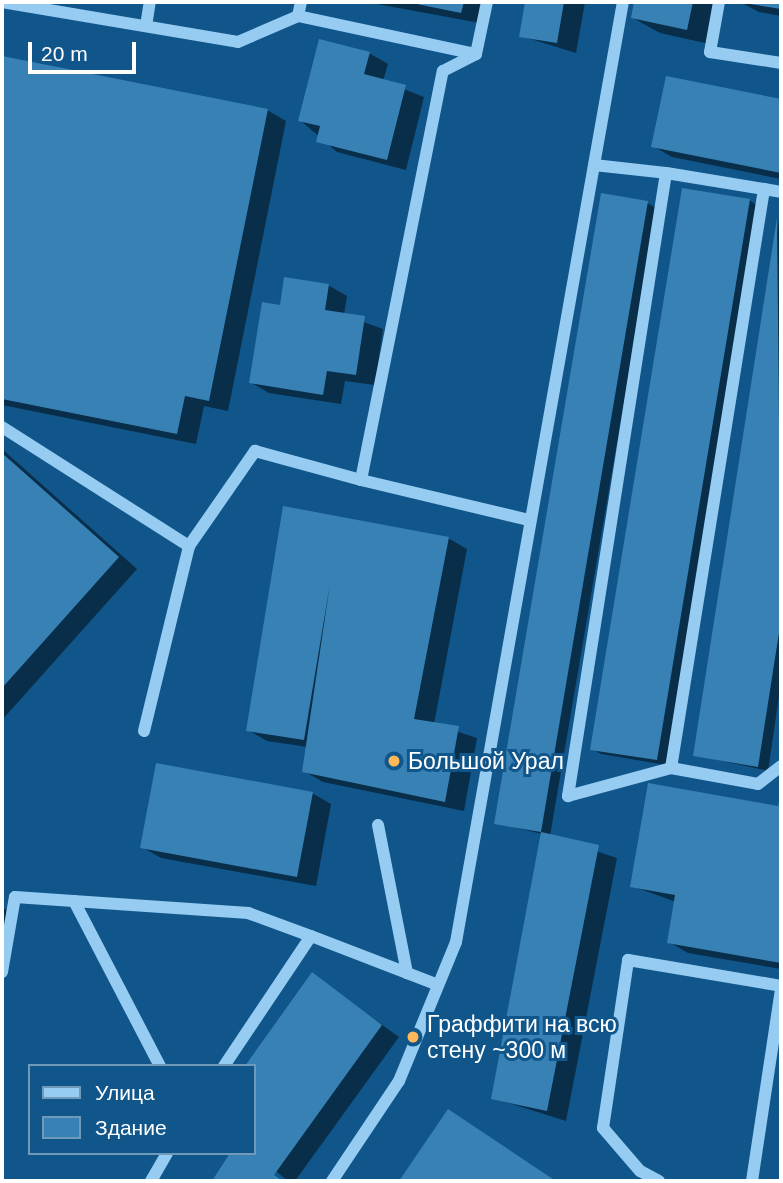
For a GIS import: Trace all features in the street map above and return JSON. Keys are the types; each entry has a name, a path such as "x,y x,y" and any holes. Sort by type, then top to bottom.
{"lane":[{"path":"2,2 238,43 298,16 476,54"},
{"path":"146,26 150,2"},
{"path":"298,16 301,2"},
{"path":"476,54 487,2"},
{"path":"332,1181 398,1081 456,942 623,2"},
{"path":"719,2 710,52 781,63"},
{"path":"361,480 443,71 476,54"},
{"path":"594,165 666,173 781,192"},
{"path":"666,173 568,796 671,768 758,784 781,765"},
{"path":"671,768 764,189"},
{"path":"2,427 189,546"},
{"path":"144,731 189,546 255,452 529,520"},
{"path":"378,825 407,973"},
{"path":"2,972 15,897 248,912 438,985"},
{"path":"74,901 159,1064"},
{"path":"225,1064 311,936"},
{"path":"659,1181 640,1171 603,1128 628,960 781,988 752,1181"},
{"path":"151,1181 166,1155"}],"building":[{"path":"407,2 464,2 461,13"},
{"path":"525,2 564,2 557,43 519,37"},
{"path":"634,2 693,2 687,30 631,18"},
{"path":"744,2 781,2 781,9 744,3"},
{"path":"319,39 370,52 364,74 406,85 387,160 316,142 320,126 298,121"},
{"path":"2,56 268,109 209,401 185,396 177,434 2,399"},
{"path":"666,76 781,99 781,173 651,147"},
{"path":"682,188 750,199 657,760 590,750"},
{"path":"601,193 648,201 541,832 494,824"},
{"path":"777,218 781,620 758,767 693,756"},
{"path":"284,277 329,284 325,310 365,316 356,375 327,371 323,395 249,383 262,302 280,305"},
{"path":"2,453 119,557 2,688"},
{"path":"283,506 449,537 414,719 459,726 445,802 302,772 330,584 304,740 246,731"},
{"path":"156,763 313,792 297,877 140,848"},
{"path":"648,783 778,806 781,794 781,963 667,943 675,895 630,887"},
{"path":"541,832 599,845 547,1111 491,1099"},
{"path":"312,972 382,1025 274,1175 283,1181 212,1181 229,1155 256,1155 256,1064 246,1064"},
{"path":"448,1109 556,1181 399,1181"}],"place":[{"name":"Большой Урал","path":"394,761"},
{"name":"Граффити на всю стену ~300 м","path":"413,1037"}]}
